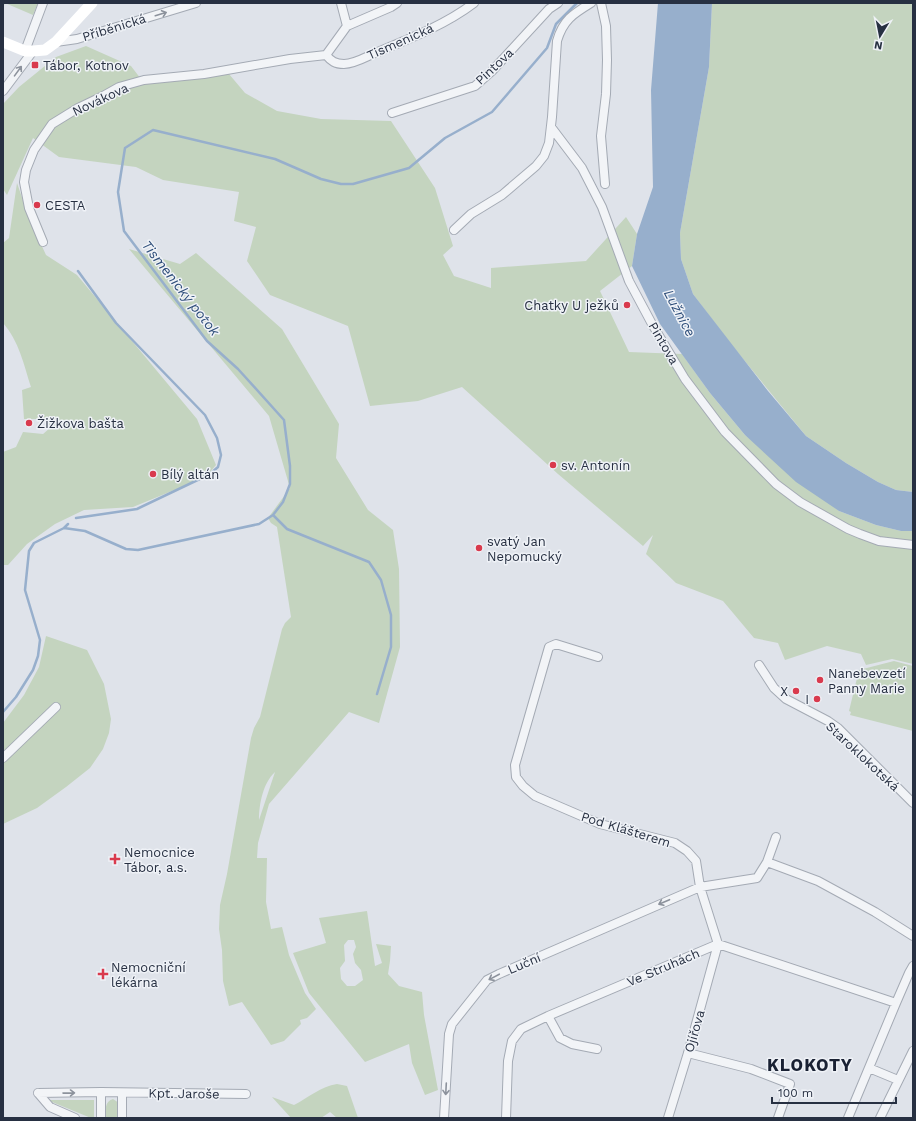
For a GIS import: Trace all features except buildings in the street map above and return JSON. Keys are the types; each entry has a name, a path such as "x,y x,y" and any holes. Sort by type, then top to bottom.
{"main road":[{"path":"3,42 29,51 45,50 56,42 92,3"}],"street":[{"path":"3,91 29,51 44,3"},
{"name":"Příběnická","path":"56,42 77,39 196,3"},
{"path":"341,3 346,26"},
{"path":"326,55 346,26 397,3"},
{"name":"Tismenická","path":"326,55 336,64 352,63 407,40 460,14 474,3"},
{"name":"Pintova","path":"392,112 475,86 492,71 550,9 558,3"},
{"path":"454,230 472,214 502,195 536,166 544,156 549,143 557,41 560,30 574,13 591,3"},
{"path":"601,3 606,26 607,60 606,94 601,136 604,184"},
{"name":"Novákova","path":"43,242 29,208 24,182 26,170 34,150 52,124 78,108 119,87 144,80 204,74 290,59 326,55"},
{"name":"Pintova","path":"551,127 582,168 599,200 629,281 652,324 685,379 725,432 776,484 800,502 848,529 879,541 913,546"},
{"name":"Pod Klášterem","path":"598,657 556,644 549,648 515,765 516,777 522,786 535,796 563,809 600,824 675,843 687,851 696,861 700,887 718,944"},
{"name":"Staroklokotská","path":"759,665 774,688 786,699 828,721 838,728 913,803"},
{"path":"3,758 56,707"},
{"name":"Luční","path":"444,1118 449,1034 452,1024 487,980 700,887 757,878 767,862 776,837"},
{"path":"767,862 818,881 875,912 913,936"},
{"path":"718,944 896,1003"},
{"name":"Ve Struhách","path":"506,1118 508,1061 512,1041 522,1029 548,1016 718,944"},
{"name":"Ojířova","path":"668,1118 688,1054 718,944"},
{"path":"848,1118 913,966"},
{"path":"548,1016 560,1038 572,1044 597,1049"},
{"path":"880,1118 913,1051"},
{"path":"688,1054 751,1069 790,1084 778,1118"},
{"path":"869,1068 898,1080"},
{"path":"101,1092 101,1118"},
{"name":"Kpt. Jaroše","path":"75,1118 50,1107 38,1094 101,1092 246,1094"},
{"path":"122,1093 122,1118"}],"green space":[{"path":"5,3 38,3 33,15"},
{"path":"712,3 913,3 913,492 896,490 878,482 846,463 806,436 730,343 693,294 681,259 680,233 709,67"},
{"path":"86,46 131,66 144,83 229,74 245,93 277,111 321,119 391,121 435,188 453,246 443,255 454,276 491,288 491,268 586,261 626,217 637,234 632,266 600,291 629,352 682,354 710,393 745,435 839,511 876,525 901,531 913,531 913,664 892,659 866,665 861,654 827,646 785,660 778,643 754,638 723,601 676,583 646,554 653,535 643,546 558,474 462,387 418,401 370,406 348,326 270,295 247,261 256,227 234,221 239,192 163,180 136,167 59,157 33,138 7,195 3,189 3,104 19,87 56,57"},
{"path":"17,183 29,218 46,255 77,275 197,419 216,465 206,477 133,507 84,510 55,524 27,544 8,565 3,565 3,452 16,447 23,432 43,434 50,428 46,419 24,419 22,390 31,387 17,345 9,330 3,323 3,243 9,238"},
{"path":"129,249 180,264 196,253 282,329 339,424 336,458 368,510 393,530 399,569 400,647 379,723 349,712 269,804 258,843 257,858 267,858 266,902 271,929 282,927 289,955 305,993 316,1009 307,1018 300,1020 301,1024 284,1041 271,1045 242,1002 229,1006 223,981 222,950 219,929 220,905 227,874 251,738 260,717 282,629 291,617 277,527 271,523 268,518 290,488 269,416","holes":["275,772 259,820 262,794 267,782"]},
{"path":"46,636 87,650 104,684 111,719 109,733 103,749 90,768 37,808 3,824 3,723 24,695 39,667"},
{"path":"894,661 913,666 913,731 850,715 851,712 849,711 859,670"},
{"path":"367,911 375,966 382,963 376,944 391,946 388,974 399,986 422,992 424,1015 438,1090 425,1095 412,1063 409,1044 365,1062 309,993 293,953 326,943 319,918","holes":["348,940 354,940 356,947 353,954 355,963 361,970 363,980 355,986 347,986 341,979 340,968 345,961 344,945"]},
{"path":"337,1084 347,1086 358,1118 337,1118 330,1112 321,1118 291,1118 272,1097 294,1105 326,1087"},
{"path":"113,1099 119,1103 120,1118 105,1118 107,1104"},
{"path":"50,1100 94,1100 94,1118 91,1118"}],"water":[{"name":"Lužnice","path":"658,3 712,3 709,67 680,233 681,259 693,294 768,391 806,436 846,463 878,482 896,490 913,492 913,531 901,531 876,525 839,511 796,482 745,435 710,393 660,324 632,266 637,234 653,187 651,90"}],"waterway":[{"name":"Tismenický potok","path":"3,712 16,697 33,670 38,656 40,640 25,590 29,551 34,543 64,528 85,531 126,549 138,550 259,524 273,515 283,502 290,484 290,466 284,420 238,369 207,341 124,231 118,192 125,148 153,130 275,159 321,179 341,184 353,184 409,168 445,138 492,112 547,48 556,24 577,3"},
{"path":"78,271 116,323 205,415 217,438 221,455 218,467 210,474"},
{"path":"76,518 137,509 206,476"},
{"path":"273,515 287,529 369,562 381,580 391,615 391,647 377,694"},
{"name":"Tismenický potok","path":"64,528 68,524"}],"place":[{"name":"Tábor, Kotnov","path":"35,65"},
{"name":"CESTA","path":"37,205"},
{"name":"Chatky U ježků","path":"627,305"},
{"name":"Žižkova bašta","path":"29,423"},
{"name":"sv. Antonín","path":"553,465"},
{"name":"Bílý altán","path":"153,474"},
{"name":"svatý Jan Nepomucký","path":"479,548"},
{"name":"Nanebevzetí Panny Marie","path":"820,680"},
{"name":"X","path":"796,691"},
{"name":"I","path":"817,699"},
{"name":"Nemocnice Tábor, a.s.","path":"115,859"},
{"name":"Nemocniční lékárna","path":"103,974"}],"district":[{"name":"KLOKOTY","path":"810,1065"}]}
